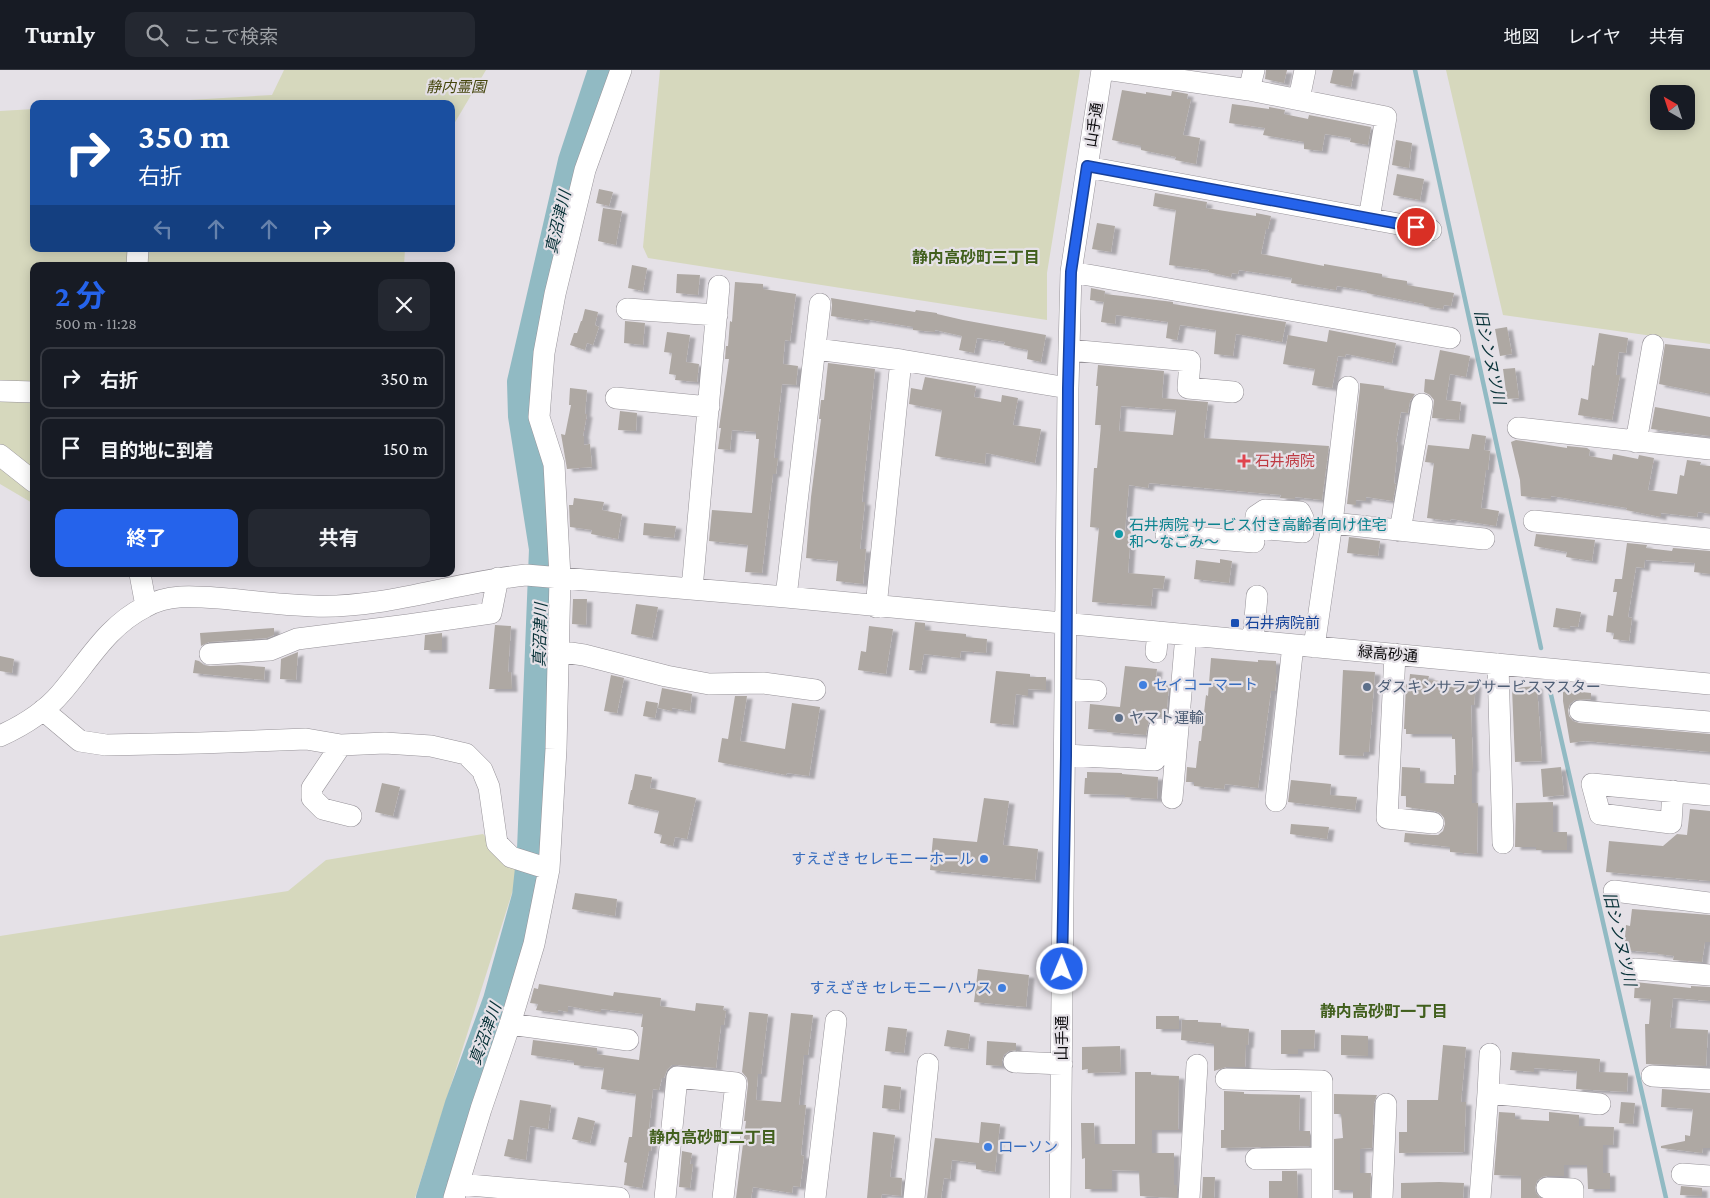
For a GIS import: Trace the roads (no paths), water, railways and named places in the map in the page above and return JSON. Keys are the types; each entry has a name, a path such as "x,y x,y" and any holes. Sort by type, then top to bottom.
{"street":[{"path":"619,1198 456,1191 534,944 545,868 556,749 557,650 554,464 540,417 544,353 555,294 585,170 621,70"},
{"name":"山手通","path":"1060,1198 1066,756 1068,388 1071,272 1102,70"},
{"path":"1112,70 1251,80 1299,99 1386,117 1369,218"},
{"path":"1299,99 1305,70"},
{"path":"1087,166 1431,230"},
{"path":"1071,272 1450,338"},
{"path":"692,589 719,286"},
{"path":"786,597 820,304"},
{"path":"627,309 717,315"},
{"path":"1636,442 1653,345"},
{"path":"816,349 901,360 1068,388"},
{"path":"1069,350 1190,361 1188,388 1233,392"},
{"path":"876,607 901,360"},
{"path":"1314,647 1332,523 1348,387"},
{"path":"0,391 30,392"},
{"path":"616,398 709,407"},
{"path":"1400,531 1422,404"},
{"path":"1518,428 1710,449"},
{"path":"0,455 30,479"},
{"path":"1166,535 1254,535 1256,516 1265,510 1300,512 1303,518 1303,532"},
{"path":"1534,521 1710,539"},
{"path":"1332,523 1484,540"},
{"name":"緑高砂通","path":"0,736 17,729 43,710 60,694 112,630 130,615 167,598 190,596 314,606 360,604 498,578 526,575 556,576 1067,624 1157,642 1186,635 1710,684"},
{"path":"141,577 146,606"},
{"path":"210,654 270,650 296,639 491,613 498,578"},
{"path":"1253,641 1257,596"},
{"path":"1172,798 1186,635"},
{"path":"1276,801 1293,645"},
{"path":"557,650 666,676 709,684 763,683 814,690"},
{"path":"1395,654 1387,818 1433,823"},
{"path":"1498,664 1503,843"},
{"path":"1066,689 1096,691"},
{"path":"43,710 80,741 106,745 306,739 341,745 431,746 466,754 482,770 489,788 497,844 512,857 545,868"},
{"path":"1580,711 1710,722"},
{"path":"1066,756 1155,760 1159,729"},
{"path":"341,745 312,788 312,798 324,809 351,816"},
{"path":"1673,791 1710,795"},
{"path":"1614,891 1710,903"},
{"path":"1635,969 1710,975"},
{"path":"815,1198 836,1021"},
{"path":"510,1024 628,1040"},
{"path":"1480,1198 1490,1054"},
{"path":"1014,1062 1062,1064"},
{"path":"914,1198 928,1064"},
{"path":"1190,1198 1197,1065"},
{"path":"1652,1076 1710,1079"},
{"path":"665,1198 678,1077 736,1083 723,1198"},
{"path":"1226,1079 1322,1081 1322,1198"},
{"path":"1488,1092 1600,1104"},
{"path":"1382,1198 1386,1104"},
{"path":"1256,1159 1322,1158"},
{"path":"1682,1174 1710,1176"},
{"path":"1546,1188 1573,1189 1573,1198"}],"waterway":[{"name":"真沼津川","path":"430,1198 459,1104 497,1000 526,896 531,850 543,549 522,416 521,382 572,161 602,70"},
{"name":"旧シンヌツ川","path":"1415,70 1541,648"},
{"name":"旧シンヌツ川","path":"1549,686 1666,1198"}],"place":[{"name":"石井病院","path":"1244,461"},
{"name":"石井病院 サービス付き高齢者向け住宅 和～なごみ～","path":"1119,534"},
{"name":"石井病院前","path":"1235,623"},
{"name":"セイコーマート","path":"1143,685"},
{"name":"ダスキンサラブサービスマスター","path":"1367,687"},
{"name":"ヤマト運輸","path":"1119,718"},
{"name":"すえざき セレモニーホール","path":"984,859"},
{"name":"すえざき セレモニーハウス","path":"1002,988"},
{"name":"ローソン","path":"988,1147"}],"district":[{"name":"静内高砂町三丁目","path":"976,257"},
{"name":"静内高砂町一丁目","path":"1384,1011"},
{"name":"静内高砂町二丁目","path":"713,1137"}],"park label":[{"name":"静内霊園","path":"456,87"}]}
